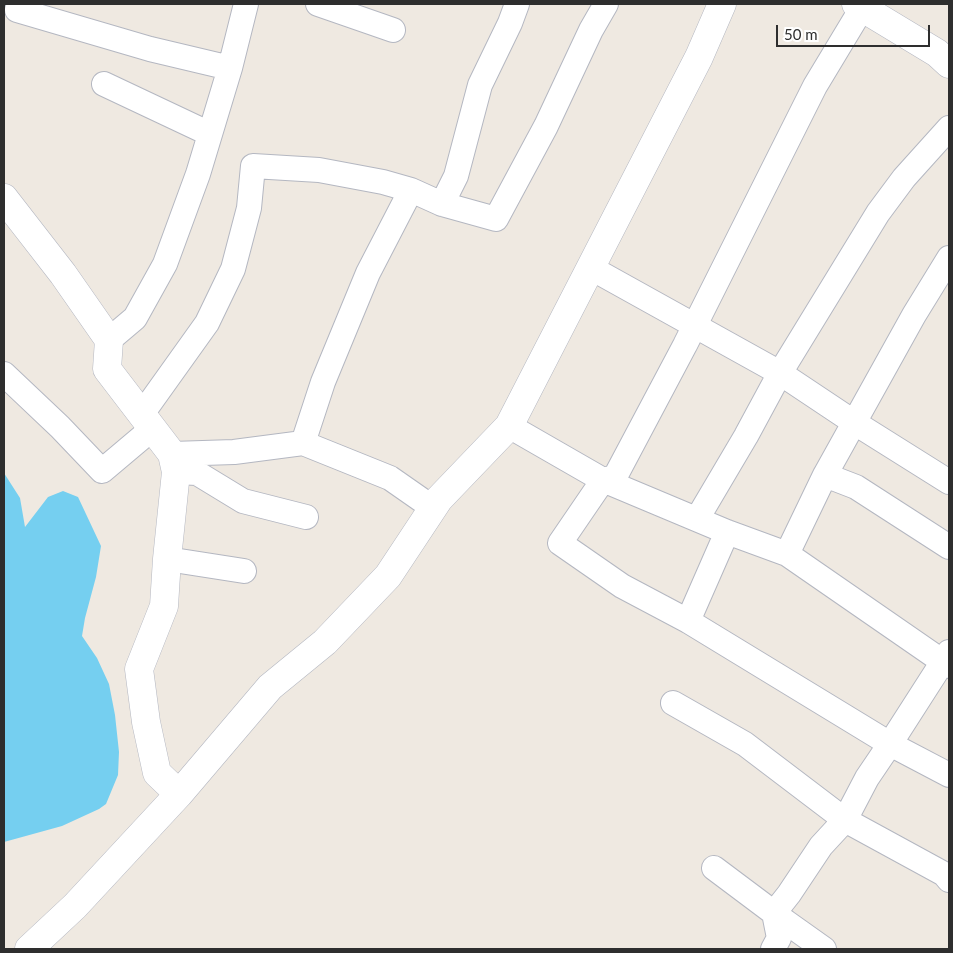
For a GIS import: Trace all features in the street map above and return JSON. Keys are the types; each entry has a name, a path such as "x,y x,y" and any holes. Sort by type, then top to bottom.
{"street":[{"path":"109,340 136,318 165,264 198,174 230,68 246,4"},
{"path":"318,4 393,30"},
{"path":"442,204 456,176 480,85 510,23 517,4"},
{"path":"4,374 102,470 148,421 207,323 233,269 249,208 253,166 320,170 383,182 411,190 442,204 496,219 546,126 591,30 606,4"},
{"path":"29,949 75,906 179,794 270,688 325,642 388,576 439,499 509,426 699,57 722,4"},
{"path":"949,64 937,53 859,6 815,86 616,476 603,480 560,543 622,586 688,621 890,744 949,775"},
{"path":"17,10 150,49 230,68"},
{"path":"104,84 210,134"},
{"path":"697,519 746,436 780,373 878,214 904,178 949,128"},
{"path":"303,443 323,382 368,274 411,190"},
{"path":"4,198 63,274 109,340 107,369 148,421 174,463 197,473 243,501 306,517"},
{"path":"787,554 825,476 854,423 914,315 949,258"},
{"path":"591,268 780,373 854,423 949,482"},
{"path":"509,426 603,480 727,532 787,554 947,660 867,778 845,820 821,846 774,913 778,938 774,949"},
{"path":"174,463 234,452 303,443 390,478 433,508"},
{"path":"174,463 164,606 139,669 146,722 157,773 179,794"},
{"path":"825,476 856,487 949,547"},
{"path":"688,621 727,532"},
{"path":"167,559 244,571"},
{"path":"673,703 745,744 845,820 944,874 949,880"},
{"path":"714,868 824,949"}],"water":[{"path":"4,473 20,498 25,527 48,497 63,491 78,497 101,546 96,577 82,636 97,658 109,684 119,752 118,775 106,804 62,826 4,842"}]}
